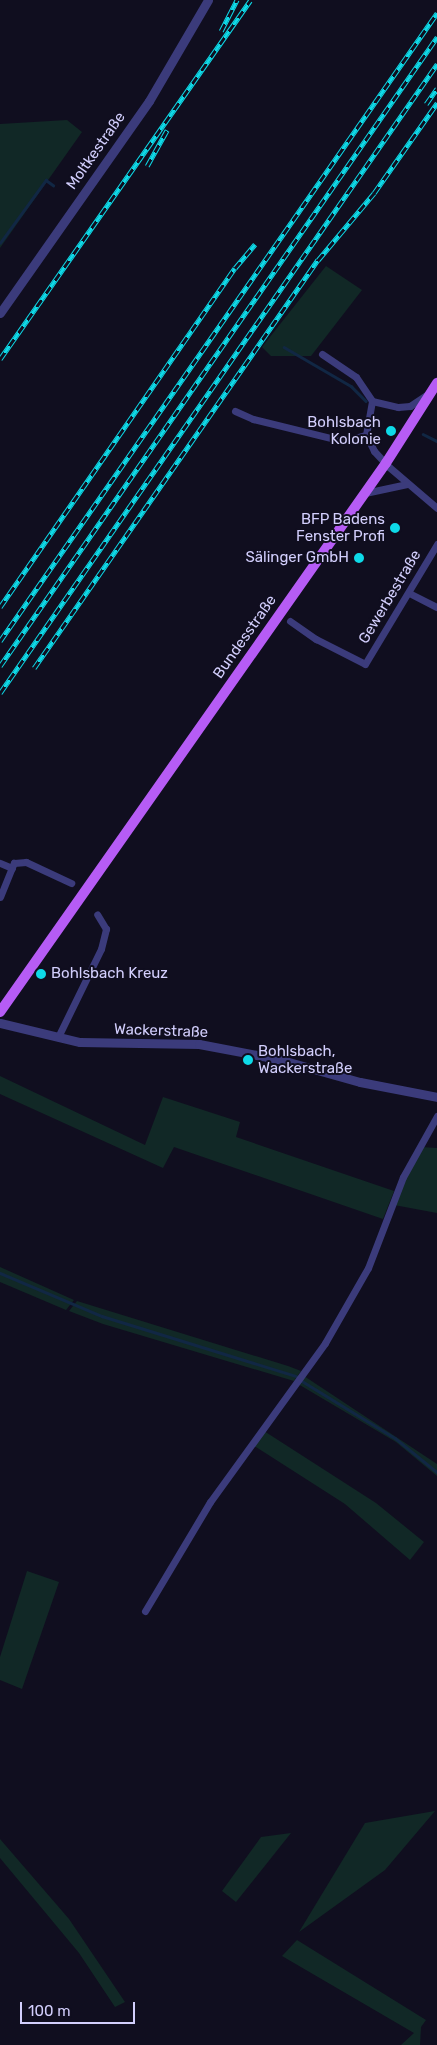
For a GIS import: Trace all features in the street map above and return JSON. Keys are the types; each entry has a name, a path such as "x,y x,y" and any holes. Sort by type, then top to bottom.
{"main road":[{"name":"Bundesstraße","path":"0,1012 386,463 437,383"}],"street":[{"name":"Moltkestraße","path":"0,313 148,101 208,0"},
{"path":"322,354 356,377 372,401 398,407 410,406 431,392"},
{"path":"372,401 366,435 386,463 407,484 437,508"},
{"path":"235,411 253,419 343,441 366,435"},
{"path":"364,493 407,484"},
{"name":"Gewerbestraße","path":"290,620 316,639 365,664 437,544"},
{"path":"408,593 437,607"},
{"path":"0,897 14,863 26,862 71,883"},
{"path":"0,863 12,868"},
{"path":"58,1037 101,949 106,928 97,914"},
{"name":"Wackerstraße","path":"0,1023 80,1042 199,1044 278,1059 360,1082 437,1098"},
{"path":"145,1611 210,1502 325,1342 368,1268 402,1177 437,1116"}],"green space":[{"path":"67,120 82,132 0,248 0,124"},
{"path":"326,266 362,290 311,356 271,356 262,347"},
{"path":"0,1076 145,1145 163,1097 240,1122 236,1137 394,1191 383,1219 174,1147 163,1168 0,1094"},
{"path":"421,1147 437,1148 437,1213 394,1205"},
{"path":"0,1267 74,1300 66,1310 0,1282"},
{"path":"77,1301 301,1371 294,1381 103,1324 69,1311"},
{"path":"304,1376 437,1464 437,1476 396,1442 298,1384"},
{"path":"264,1431 376,1503 424,1542 410,1560 345,1504 253,1445"},
{"path":"27,1571 59,1582 22,1689 0,1680 0,1657"},
{"path":"435,1811 385,1870 299,1932 365,1823"},
{"path":"291,1833 236,1902 222,1891 261,1837"},
{"path":"0,1839 69,1919 125,2002 115,2007 79,1953 0,1858"},
{"path":"297,1940 426,2020 421,2027 420,2045 401,2045 414,2033 282,1956"}],"waterway":[{"path":"0,243 46,180 53,185"},
{"path":"284,347 351,386 366,401"},
{"path":"423,434 437,441"},
{"path":"0,1273 102,1316 296,1376"},
{"path":"302,1381 395,1438 437,1472"}],"railway":[{"path":"221,31 237,0"},
{"path":"0,359 250,0"},
{"path":"0,641 437,13"},
{"path":"0,666 437,37"},
{"path":"0,693 437,64"},
{"path":"426,104 437,88"},
{"path":"34,668 318,260 374,193 437,103"},
{"path":"147,166 167,130"},
{"path":"0,607 235,268 255,244"}],"place":[{"name":"Bohlsbach Kolonie","path":"391,431"},
{"name":"BFP Badens Fenster Profi","path":"395,528"},
{"name":"Sälinger GmbH","path":"359,558"},
{"name":"Bohlsbach Kreuz","path":"41,974"},
{"name":"Bohlsbach, Wackerstraße","path":"248,1060"}]}
